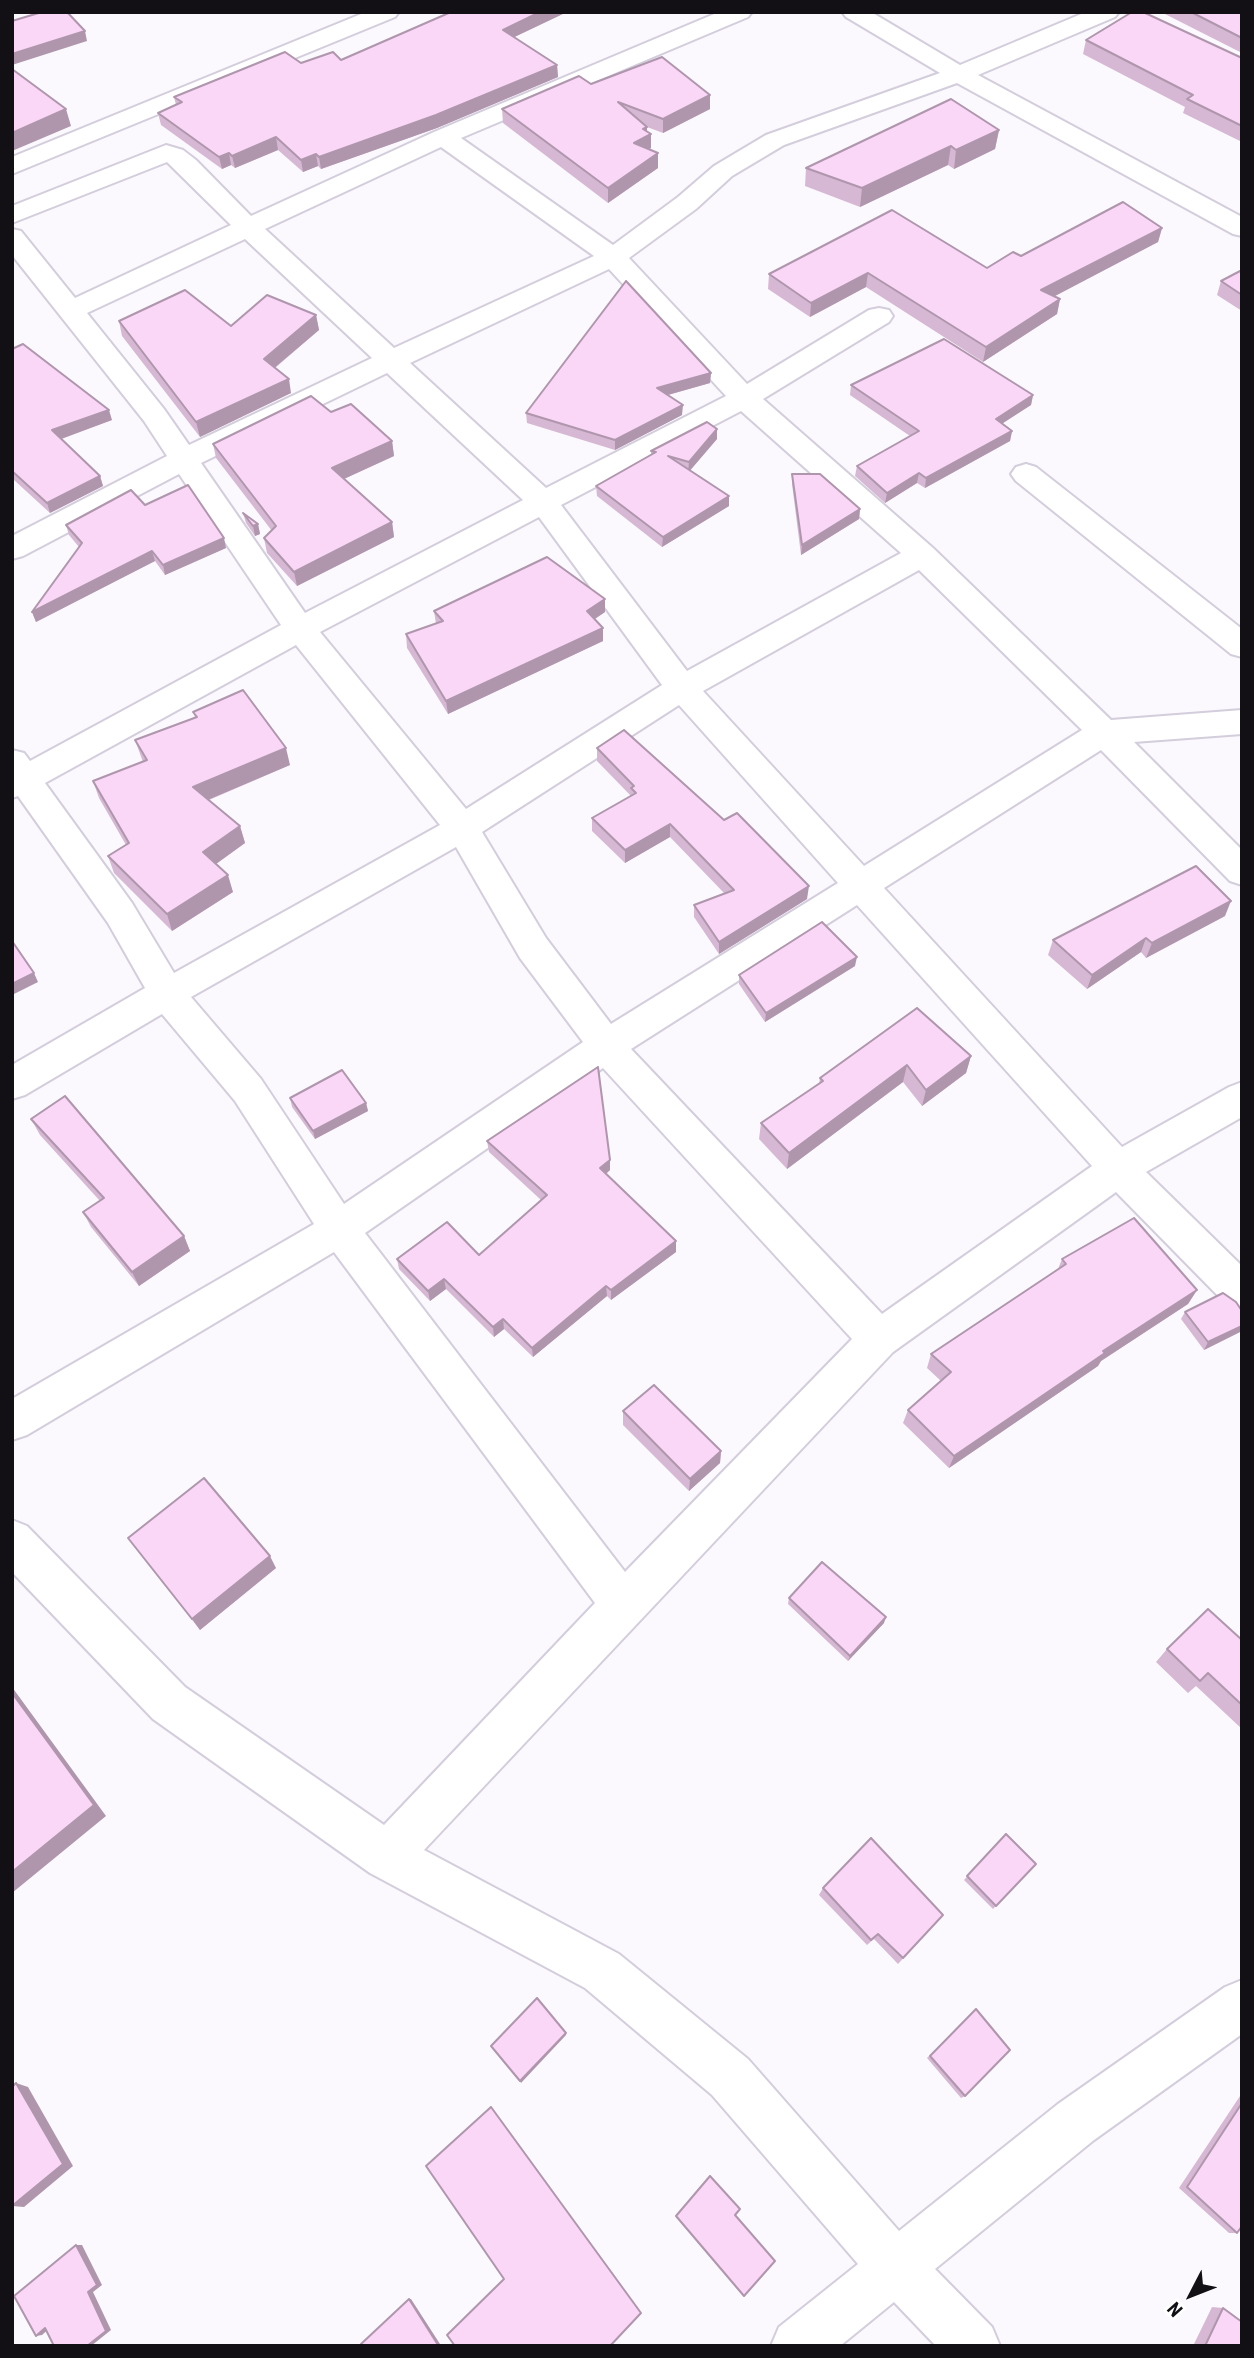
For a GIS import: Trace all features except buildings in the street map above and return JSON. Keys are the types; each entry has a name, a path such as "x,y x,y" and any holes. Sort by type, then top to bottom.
{"street":[{"path":"12,166 386,12"},
{"path":"70,310 443,137 740,12"},
{"path":"853,12 959,74 1242,228"},
{"path":"12,549 184,460 390,360 613,257 687,203 723,171 775,140 959,74 1107,12"},
{"path":"443,137 613,257 744,398 922,555 1104,732 1242,872"},
{"path":"12,215 166,153 174,155 187,165 248,228 543,502 682,688 1118,1169 1242,1293"},
{"path":"12,237 154,415 300,629 462,828 533,948 606,1045 716,1168 879,1339"},
{"path":"623,1605 340,1229 248,1090 168,995 120,913 17,776 744,398 879,316"},
{"path":"1027,474 1242,646"},
{"path":"12,1084 118,1021 462,828 682,688 922,555"},
{"path":"12,1421 340,1229 606,1045 1104,732 1242,722"},
{"path":"387,1856 879,1339 1118,1169 1242,1098"},
{"path":"12,1541 169,1703 387,1856 602,1971 730,2077 896,2267 973,2346"},
{"path":"797,2346 1076,2122 1242,2004"}]}
